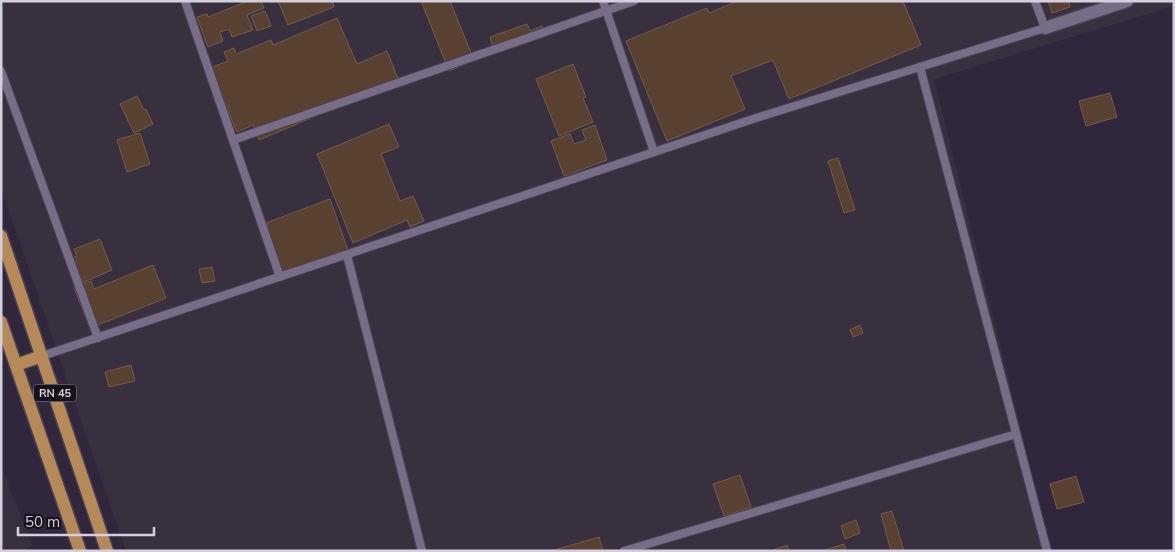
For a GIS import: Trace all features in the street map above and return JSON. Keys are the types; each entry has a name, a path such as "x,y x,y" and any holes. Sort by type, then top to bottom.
{"main road":[{"name":"RN 45","path":"1,236 107,551"},
{"name":"RN 45","path":"1,322 80,551"},
{"path":"16,365 42,356"}],"street":[{"path":"1045,28 1126,1"}],"lane":[{"path":"185,1 280,277"},
{"path":"604,1 654,152"},
{"path":"233,140 634,1"},
{"path":"42,356 756,118 1045,28 1035,1"},
{"path":"920,67 1047,551"},
{"path":"1,71 98,338"},
{"path":"346,255 422,551"},
{"path":"624,551 1016,434"}],"shaded area":[{"path":"1,1 1174,1 1174,6 934,79 1051,551 126,551 1,188"},
{"path":"1,466 32,545 24,551 1,551"}],"building":[{"path":"248,1 261,1 264,8 247,15 253,30 232,37 229,29 220,32 223,41 208,47 197,17 207,14 208,17"},
{"path":"278,1 332,1 334,7 288,25"},
{"path":"421,1 450,1 474,60 449,71"},
{"path":"738,1 903,1 921,45 789,99 773,60 731,76 745,109 667,141 626,41 707,8 709,13"},
{"path":"1048,1 1069,1 1070,7 1052,13"},
{"path":"265,11 271,26 257,31 251,16"},
{"path":"337,18 357,64 387,51 399,81 259,140 253,125 237,132 210,68 228,61 224,52 234,48 236,54 271,40 273,45"},
{"path":"527,24 530,31 542,26 546,36 495,54 490,37"},
{"path":"573,64 586,97 583,98 593,122 559,136 536,79"},
{"path":"1110,93 1117,117 1086,126 1079,101"},
{"path":"137,96 153,124 134,133 120,104"},
{"path":"389,124 399,147 381,154 400,201 413,196 424,221 410,227 407,220 353,243 317,154"},
{"path":"595,125 607,160 564,176 551,141 570,134 574,144 586,140 582,130"},
{"path":"140,133 150,164 127,172 117,140"},
{"path":"838,158 855,210 844,213 828,161"},
{"path":"330,199 349,253 283,277 263,224"},
{"path":"100,239 112,270 77,285 67,260 77,256 74,249"},
{"path":"153,265 166,298 90,328 74,288 91,281 94,289"},
{"path":"212,267 215,281 202,283 199,269"},
{"path":"860,325 863,333 853,337 850,330"},
{"path":"131,365 135,381 109,387 105,372"},
{"path":"740,475 751,507 724,516 713,484"},
{"path":"1076,476 1084,502 1057,509 1050,484"},
{"path":"892,511 904,551 891,551 881,514"},
{"path":"856,520 860,533 845,539 841,526"},
{"path":"599,537 603,551 551,551"},
{"path":"844,544 846,551 822,551"},
{"path":"787,545 789,551 771,551"}]}
